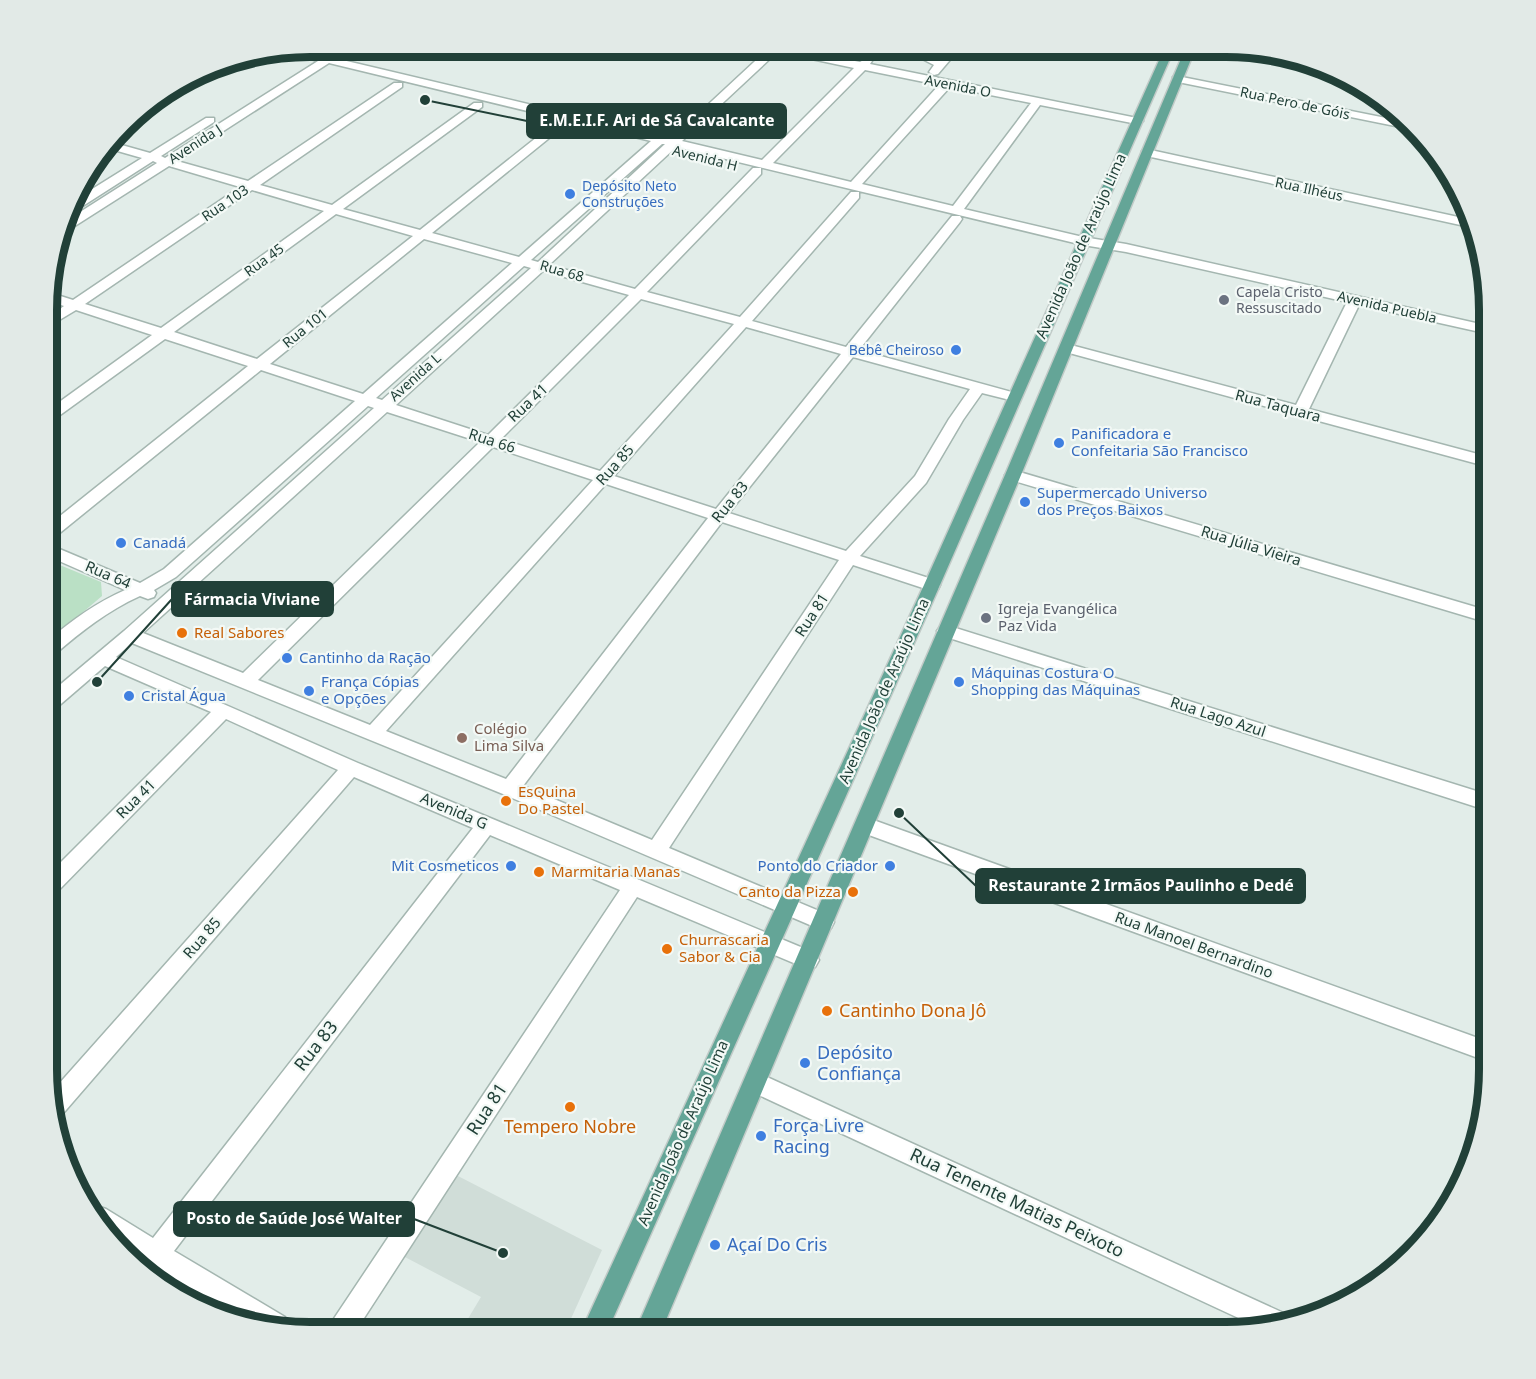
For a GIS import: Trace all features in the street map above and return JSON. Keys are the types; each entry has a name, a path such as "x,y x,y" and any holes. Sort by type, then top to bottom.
{"main road":[{"name":"Avenida João de Araújo Lima","path":"599,1322 932,585 1165,57"},
{"name":"Avenida João de Araújo Lima","path":"652,1322 1014,475 1187,57"}],"street":[{"name":"Avenida H","path":"306,57 398,85 478,105 664,144"},
{"name":"Avenida L","path":"57,697 541,266 664,144 757,57"},
{"name":"Avenida O","path":"823,57 865,63 938,68 1138,116"},
{"name":"Avenida O","path":"843,57 946,84 1037,102 1138,116"},
{"path":"920,57 938,68 947,57"},
{"name":"Avenida H","path":"297,58 1107,251"},
{"name":"Avenida J","path":"81,201 152,156 316,61"},
{"name":"Avenida J","path":"73,222 168,162 316,61"},
{"name":"Rua 41","path":"245,682 544,388 865,63"},
{"name":"Rua Pero de Góis","path":"1177,79 1397,124"},
{"name":"Rua 85","path":"373,734 744,321 946,84"},
{"name":"Rua 103","path":"57,317 398,85"},
{"name":"Rua 83","path":"510,789 719,515 851,352 956,214 1037,102"},
{"name":"Rua 45","path":"57,411 162,332 478,105"},
{"name":"Rua 101","path":"57,526 560,124"},
{"name":"Avenida L","path":"57,643 92,614 140,588 157,582 170,573 523,260 664,144"},
{"name":"Rua 68","path":"117,147 334,210 523,260 1014,397"},
{"name":"Rua Ilhéus","path":"1146,153 1463,222"},
{"name":"Avenida Puebla","path":"1107,251 1355,300 1479,328"},
{"name":"Rua 66","path":"58,299 932,585"},
{"path":"1300,413 1355,300"},
{"name":"Rua Taquara","path":"1067,348 1300,413 1479,459"},
{"name":"Rua 81","path":"656,851 849,558 921,479 956,419 979,387"},
{"name":"Rua Júlia Vieira","path":"1014,475 1479,614"},
{"name":"Rua 64","path":"57,554 140,588 165,602"},
{"name":"Rua Lago Azul","path":"946,631 1479,800"},
{"path":"130,634 510,789 824,922"},
{"name":"Avenida G","path":"102,658 351,768 808,960"},
{"name":"Rua 41","path":"57,879 224,710"},
{"name":"Rua 85","path":"59,1101 351,768"},
{"name":"Rua 83","path":"151,1261 487,825"},
{"name":"Rua Manoel Bernardino","path":"865,825 1479,1048"},
{"name":"Rua 81","path":"347,1322 634,885"},
{"name":"Rua Tenente Matias Peixoto","path":"756,1083 1266,1319"},
{"path":"121,1237 151,1261 257,1316"}],"shaded area":[{"path":"456,1175 602,1250 570,1322 466,1322 481,1297 403,1256"}],"green space":[{"path":"57,564 101,582 102,596 57,634"}],"place":[{"name":"E.M.E.I.F. Ari de Sá Cavalcante","path":"425,100"},
{"name":"Depósito Neto Construções","path":"570,194"},
{"name":"Capela Cristo Ressuscitado","path":"1224,300"},
{"name":"Bebê Cheiroso","path":"956,350"},
{"name":"Panificadora e Confeitaria São Francisco","path":"1059,443"},
{"name":"Supermercado Universo dos Preços Baixos","path":"1025,502"},
{"name":"Canadá","path":"121,543"},
{"name":"Igreja Evangélica Paz Vida","path":"986,618"},
{"name":"Real Sabores","path":"182,633"},
{"name":"Cantinho da Ração","path":"287,658"},
{"name":"Fármacia Viviane","path":"97,682"},
{"name":"Máquinas Costura O Shopping das Máquinas","path":"959,682"},
{"name":"França Cópias e Opções","path":"309,691"},
{"name":"Cristal Água","path":"129,696"},
{"name":"Colégio Lima Silva","path":"462,738"},
{"name":"EsQuina Do Pastel","path":"506,801"},
{"name":"Restaurante 2 Irmãos Paulinho e Dedé","path":"899,813"},
{"name":"Mit Cosmeticos","path":"511,866"},
{"name":"Ponto do Criador","path":"890,866"},
{"name":"Marmitaria Manas","path":"539,872"},
{"name":"Canto da Pizza","path":"853,892"},
{"name":"Churrascaria Sabor & Cia","path":"667,949"},
{"name":"Cantinho Dona Jô","path":"827,1011"},
{"name":"Depósito Confiança","path":"805,1063"},
{"name":"Tempero Nobre","path":"570,1107"},
{"name":"Força Livre Racing","path":"761,1136"},
{"name":"Açaí Do Cris","path":"715,1245"},
{"name":"Posto de Saúde José Walter","path":"503,1253"}]}
